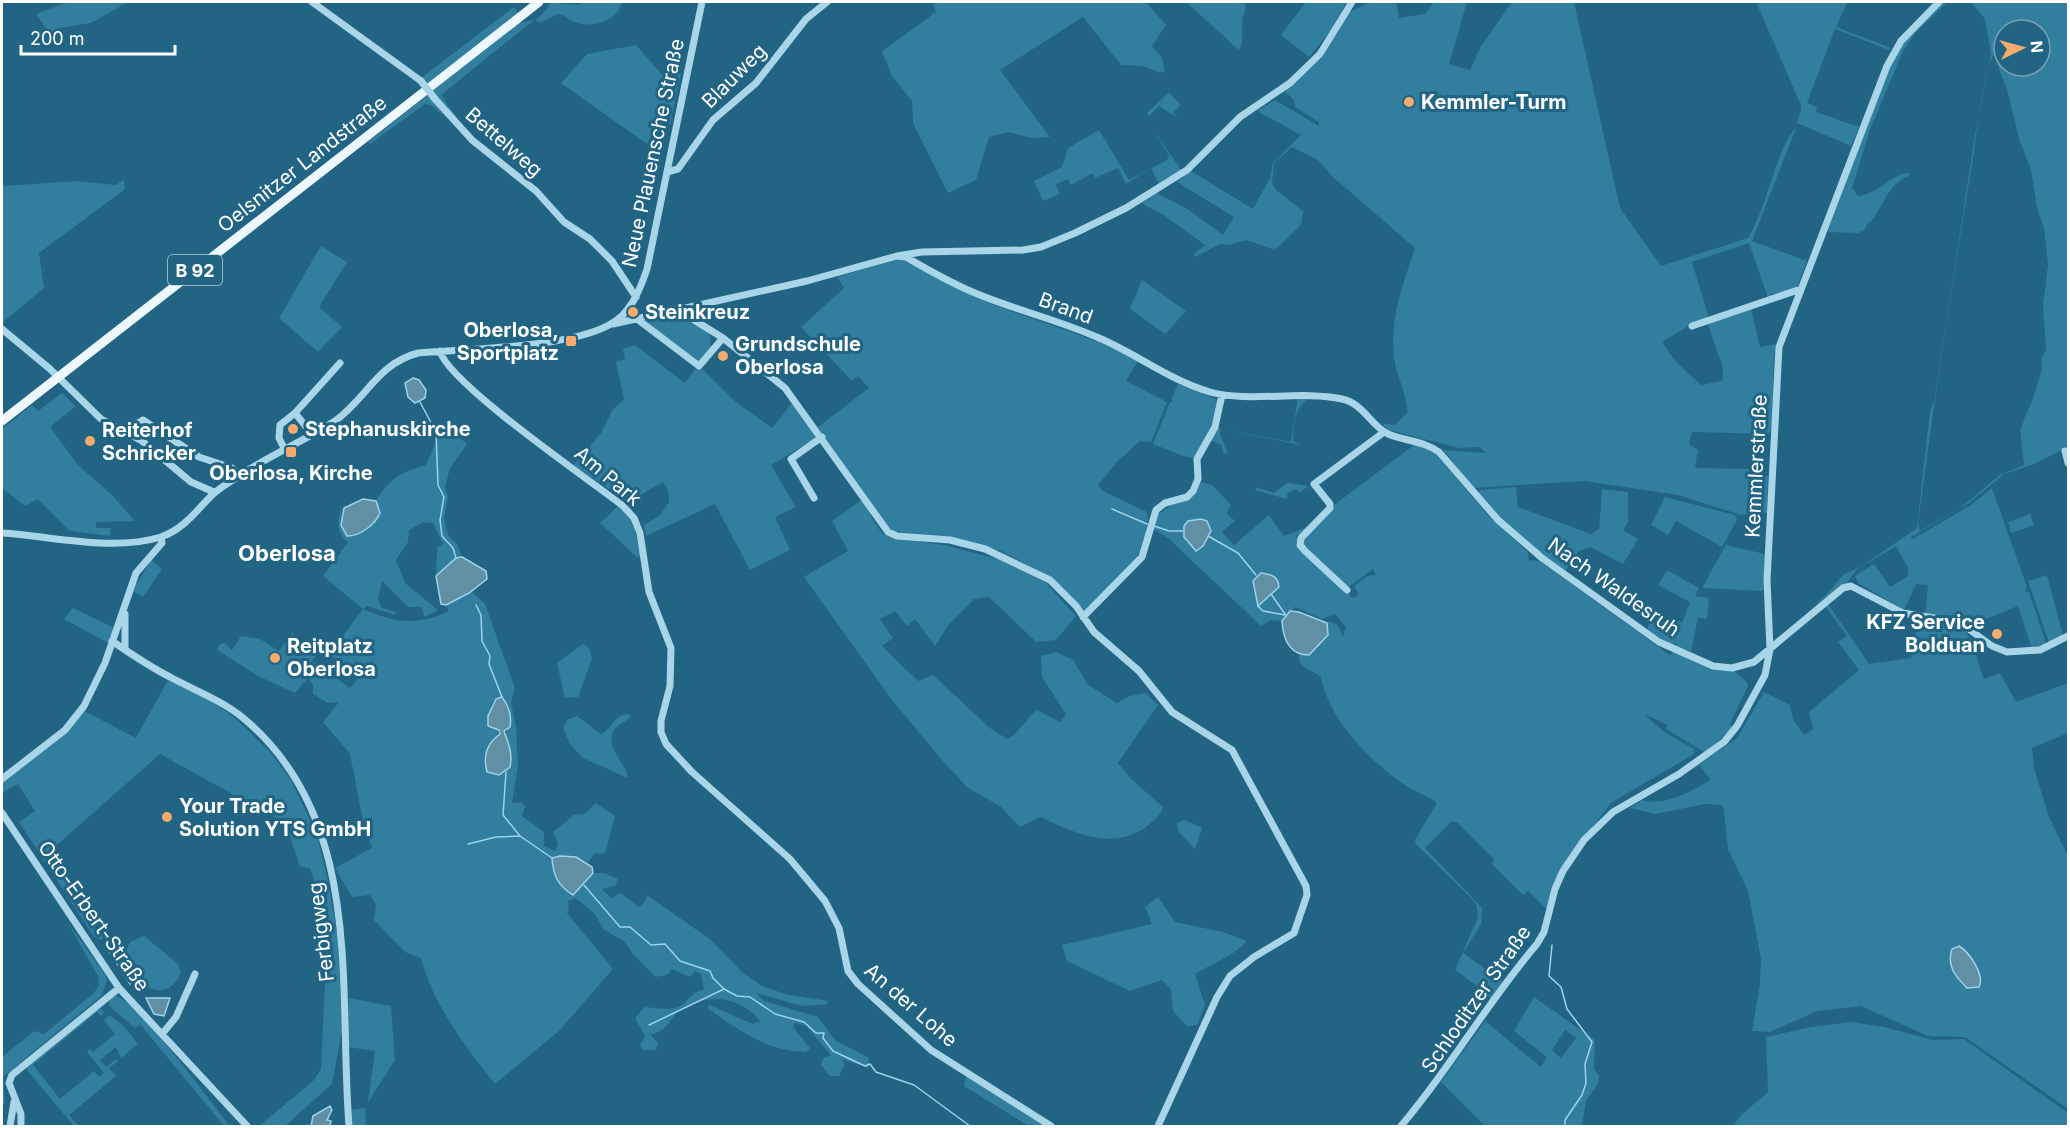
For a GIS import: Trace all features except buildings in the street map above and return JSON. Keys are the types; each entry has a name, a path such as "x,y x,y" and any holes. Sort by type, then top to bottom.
{"main road":[{"name":"Oelsnitzer Landstraße","path":"2,421 539,2"}],"street":[{"name":"Bettelweg","path":"312,2 421,81 471,140 536,191 564,222 590,239 612,261 636,297"},
{"name":"Neue Plauensche Straße","path":"161,537 182,526 214,492 336,420 388,366 402,357 568,338 610,325 628,309 636,297 647,269 702,2"},
{"name":"Blauweg","path":"667,172 678,169 713,120 756,83 806,19 827,2"},
{"path":"610,325 807,281 897,256 1041,247 1126,208 1187,170 1240,117 1290,83 1320,54 1352,2"},
{"name":"Kemmlerstraße","path":"1770,649 1767,580 1779,347 1887,66 1901,41 1939,2"},
{"name":"Brand","path":"897,256 906,257 976,294 1113,344 1181,382 1222,394 1296,395 1341,399 1357,404 1384,432"},
{"path":"1692,326 1801,290"},
{"path":"628,309 637,319 699,366 723,338"},
{"path":"678,310 684,316 708,327 785,388 888,532 897,536 950,540 1000,554 1050,580 1094,632 1139,671 1172,712 1232,750 1306,886 1307,895 1294,933 1254,957 1230,976 1217,997 1158,1126"},
{"path":"708,327 712,334 713,349"},
{"path":"2,329 58,377 94,413 142,441 191,482 214,492"},
{"name":"Am Park","path":"440,351 448,365 475,393 617,501 634,518 640,533 649,592 671,648 671,676 661,732 666,744 692,772"},
{"path":"285,450 279,438 280,425 296,413 340,363"},
{"path":"1083,617 1142,557 1156,510 1166,503 1186,497 1193,491 1198,479 1197,459 1215,427 1222,394"},
{"path":"296,413 312,434"},
{"path":"125,432 143,420 199,457 232,468 239,476"},
{"path":"1347,590 1305,551 1300,545 1301,538 1330,508 1330,504 1314,484 1384,432"},
{"name":"Nach Waldesruh","path":"1384,432 1430,445 1439,452 1498,520 1542,558 1669,648 1713,666 1732,668 1754,662 1843,588 1851,586 1903,613 1959,622 1992,646 2007,652 2040,650 2068,636"},
{"path":"814,498 791,459 792,455 822,438"},
{"path":"2065,451 2068,463"},
{"path":"2,533 128,542 161,537 162,543 136,573 99,678 71,723 49,744 2,779"},
{"path":"125,650 123,638 126,603"},
{"name":"Ferbigweg","path":"112,641 241,717 286,761 300,785 321,835 337,893 344,951 349,1126"},
{"name":"Schloditzer Straße","path":"1401,1126 1436,1086 1486,1011 1537,944 1547,923 1555,889 1573,855 1606,817 1679,774 1724,742 1737,726 1765,675 1770,649"},
{"name":"An der Lohe","path":"692,772 790,859 825,901 839,928 848,971 858,984 932,1050 1051,1126"},
{"name":"Otto-Erbert-Straße","path":"2,813 119,988 248,1126"},
{"path":"162,1034 170,1027 195,974"},
{"path":"21,1126 23,1121 9,1083 12,1075 119,988"},
{"path":"10,1126 14,1099"}],"shaded area":[{"path":"68,2 128,2 91,23 59,28 50,35 36,14"},
{"path":"550,2 579,5 585,2 622,2 620,9 610,19 596,24 582,24 558,14 539,23 536,20 548,8"},
{"path":"932,2 1146,2 1166,25 1152,46 1162,58 1165,71 1160,73 1143,66 1121,65 1083,17 1000,70 1050,137 1032,138 1008,132 989,137 976,180 948,193 913,123 912,101 892,76 882,51 936,12"},
{"path":"1186,2 1244,2 1246,8 1239,50"},
{"path":"1306,2 1347,2 1328,34 1309,57 1281,35"},
{"path":"1371,2 1396,2 1399,18 1425,14 1434,2 1467,2 1449,64 1470,70 1481,46 1512,2 1574,2 1620,208 1661,266 1748,238 1761,212 1783,148 1796,128 1752,241 1807,261 1797,288 1775,296 1772,294 1768,298 1749,243 1692,262 1709,318 1690,325 1662,342 1676,362 1701,385 1722,381 1723,368 1707,322 1751,308 1760,347 1776,344 1773,417 1769,434 1692,432 1689,444 1698,450 1695,466 1698,468 1754,469 1755,481 1762,481 1763,476 1768,476 1767,513 1741,515 1678,495 1584,481 1472,488 1444,450 1485,453 1480,447 1459,448 1388,430 1382,423 1395,425 1407,413 1406,399 1394,358 1393,343 1398,302 1415,248 1333,177 1319,161 1292,147 1274,163 1272,183 1276,190 1303,211 1301,225 1277,248 1272,249 1247,240 1229,245 1220,244 1195,257 1193,255 1205,245 1165,216 1141,203 1157,193 1189,210 1223,235 1234,217 1177,182 1191,171 1253,209 1270,178 1273,163 1301,135 1257,111 1275,100 1319,126 1319,122 1295,107 1294,100 1286,93 1286,90 1323,57 1349,12"},
{"path":"1756,2 1847,2 1836,27 1891,48 1889,50 1835,29 1807,103 1817,107 1816,112 1859,127 1851,146 1797,123 1801,109 1800,103"},
{"path":"1942,2 1948,2 1916,32 1903,51 1871,127 1852,188 1858,196 1865,195 1897,176 1910,173 1909,176 1901,180 1888,193 1865,230 1858,233 1827,232 1890,67 1904,41"},
{"path":"1971,2 2068,2 2068,447 2032,465 2004,474 1969,503 1910,538 1913,539 1971,505 1992,488 2027,587 2025,591 2029,592 2046,644 2032,649 2018,606 1984,620 1982,617 1972,626 1953,617 1925,616 1928,585 1916,584 1904,610 1858,583 1855,576 1874,564 1890,587 1908,576 1908,568 1896,546 1856,570 1847,583 1809,609 1826,595 1844,574 1862,566 1917,528 1930,411 1934,402 1980,112 1931,431 1918,524 1920,531 1960,508 2000,475 2024,465 2020,430 2034,395 2042,369 2041,358 2046,349 2043,305 2048,265 2044,228 2037,208 2031,170 2019,139 2002,78 2052,78 2052,18 1992,18 1992,59 1988,70 1991,54 1985,19"},
{"path":"514,7 518,13 426,84 421,78"},
{"path":"534,20 441,95 457,118 455,120 432,91 519,23"},
{"path":"636,45 666,79 681,73 670,125 661,118 647,144 561,83 587,54"},
{"path":"1169,92 1181,105 1173,112 1178,118 1159,106 1149,117 1147,113"},
{"path":"429,94 453,123 431,105 425,104 370,144 368,142"},
{"path":"1150,125 1182,171 1159,184 1151,168 1167,160 1169,155"},
{"path":"1099,130 1129,180 1147,170 1126,184 1118,168 1095,178 1093,173 1071,185 1068,179 1056,184 1060,194 1043,201 1034,181 1062,167 1068,148"},
{"path":"124,179 125,189 39,253 44,288 2,323 2,186 77,181 116,185"},
{"path":"321,246 347,262 319,307 342,327 318,352 279,318"},
{"path":"902,258 984,301 1086,337 1138,361 1126,381 1167,402 1151,442 1140,441 1117,462 1098,485 1103,491 1147,512 1148,527 1139,555 1120,579 1086,611 1082,611 1053,578 1001,551 950,537 889,531 818,427 869,388 858,376 852,381 801,327 844,288 837,277"},
{"path":"1142,280 1186,311 1165,334 1130,309"},
{"path":"666,315 681,318 709,331 711,347 698,362 646,323 646,320"},
{"path":"635,345 685,383 695,369 700,367 735,401 772,428 793,402 817,432 815,439 771,465 796,507 775,517 790,550 750,570 715,504 646,536 644,525 660,515 669,502 668,490 663,482 628,502 574,465 601,433 613,409 624,400 616,362 625,359 623,349"},
{"path":"413,378 419,380 426,390 425,398 415,403 408,397 405,383"},
{"path":"1178,384 1218,400 1213,429 1194,458 1153,444 1170,402 1174,402 1171,400"},
{"path":"62,393 76,406 50,427 78,465 112,495 135,521 96,522 96,528 111,528 110,536 70,531 38,499 25,506 2,488 2,429 32,405 38,411"},
{"path":"1298,397 1309,398 1298,411 1295,422 1293,441 1301,445 1221,429 1220,435 1228,453 1224,454 1221,445 1210,440 1217,428 1291,442"},
{"path":"446,426 467,444 450,468 445,487 448,497 444,518 448,535 457,544 462,557 456,558 436,576 437,548 443,544 433,523 423,522 409,530 408,542 396,560 405,583 438,610 424,617 422,607 408,607 382,581 378,599 382,608 396,612 395,615 367,606 363,609 323,576 348,542 341,535 339,526 342,506 341,516 378,505 376,501 391,481 403,473 426,465 439,435"},
{"path":"1414,445 1433,451 1488,515 1528,552 1529,560 1540,561 1667,653 1671,655 1673,651 1720,670 1734,671 1747,682 1748,686 1730,724 1733,727 1706,753 1666,729 1668,725 1644,714 1664,732 1694,749 1694,754 1611,803 1560,871 1548,911 1528,891 1523,895 1492,864 1494,859 1458,823 1452,821 1425,848 1482,908 1481,924 1463,953 1504,982 1491,1001 1488,994 1455,970 1478,917 1476,903 1416,844 1415,840 1437,803 1394,777 1354,740 1333,709 1321,677 1301,664 1299,655 1309,655 1328,635 1327,623 1329,621 1338,625 1343,637 1346,627 1335,614 1322,619 1295,607 1282,621 1271,620 1261,626 1169,539 1152,528 1157,511 1160,513 1199,486 1201,482 1212,485 1231,505 1227,514 1235,521 1222,532 1234,545 1269,515 1284,536 1305,528 1327,508 1300,534 1295,536 1299,539 1296,544 1353,598 1359,594 1354,586 1367,576 1376,575 1373,569 1349,587 1302,545 1301,538 1334,505","holes":["1192,520 1199,520 1211,531 1197,551 1184,537","1279,587 1258,605 1253,588"]},
{"path":"1287,483 1309,486 1299,493 1296,489 1287,494 1287,499 1255,490 1256,487 1274,493"},
{"path":"1313,486 1329,506 1313,487 1298,497"},
{"path":"1516,487 1518,507 1591,534 1599,529 1602,489 1628,492 1628,522 1623,530 1638,539 1623,564 1590,547 1579,551 1564,573 1503,522 1478,494 1480,490"},
{"path":"1665,497 1735,515 1737,520 1722,547 1676,521 1668,535 1651,525"},
{"path":"363,499 376,501 380,513 375,522 366,529 347,536 341,525 344,508"},
{"path":"863,499 874,522 883,534 893,538 944,545 1001,560 1046,583 1076,616 1056,640 1036,642 989,597 974,599 949,624 935,646 915,619 907,626 895,611 880,619 893,638 882,646 918,681 933,675 990,728 1007,739 1037,710 1060,722 1066,714 1042,677 1041,656 1056,652 1073,660 1088,685 1117,703 1130,696 1146,693 1158,705 1118,763 1131,779 1163,807 1154,820 1133,834 1107,839 1080,834 1041,817 1020,827 1000,806 968,788 943,761 892,700 804,577 848,551 832,521"},
{"path":"619,505 632,518 641,557 637,557 600,523"},
{"path":"2030,514 2034,525 2011,533 2008,522"},
{"path":"1201,519 1207,521 1211,531 1203,546 1196,551 1184,537 1184,526 1188,521"},
{"path":"1726,545 1765,554 1763,591 1702,588"},
{"path":"462,557 486,571 487,579 469,593 446,605 441,604 436,576 456,558"},
{"path":"151,560 162,569 143,597 133,591"},
{"path":"1667,570 1699,588 1695,596 1709,598 1707,619 1698,618 1691,651 1675,647 1676,642 1672,646 1647,630 1652,615 1660,613 1682,623 1690,602 1658,585"},
{"path":"1261,573 1276,578 1279,587 1258,606 1253,581"},
{"path":"2047,575 2063,635 2049,643 2028,581"},
{"path":"471,591 485,604 515,688 511,703 516,727 518,766 512,803 521,802 525,806 522,816 544,832 544,846 555,851 558,843 553,832 574,815 584,814 596,803 615,816 605,854 595,853 588,863 576,857 560,856 584,885 593,873 604,873 618,879 615,886 602,889 611,898 621,893 639,907 645,902 647,895 711,940 742,972 762,986 785,994 828,1001 827,1004 802,1006 756,993 764,1001 818,1017 835,1040 869,1058 869,1068 842,1059 844,1065 839,1076 830,1076 821,1065 823,1058 831,1055 806,1026 795,1023 793,1027 810,1048 806,1052 766,1044 707,1008 709,1005 753,1024 760,1021 743,1006 722,999 700,1001 679,1011 666,1026 651,1035 658,1043 656,1050 643,1050 640,1045 645,1036 635,1018 645,1007 667,1009 683,1004 695,993 704,989 701,974 695,971 690,977 672,969 667,975 655,977 624,941 604,930 594,913 575,898 568,901 567,913 613,969 559,1031 495,1084 461,1040 442,1009 421,958 405,952 374,920 376,905 370,895 352,897 335,868 372,848 363,821 350,754 323,722 339,702 328,703 313,694 313,685 308,678 295,693 258,676 217,650 220,644 225,643 232,650 241,636 260,639 279,651 292,633 318,653 311,662 320,664 323,673 330,674 350,688 358,678 329,654 363,609 396,620 416,621 449,611 446,605","holes":["501,697 507,703 511,721 505,735 499,736 491,705 495,699"]},
{"path":"1828,604 1869,664 1911,658 1918,620 1943,620 1963,629 1972,643 1984,679 2000,673 2016,702 2068,683 2068,733 2032,748 2034,768 2049,817 2068,856 2068,1109 1965,1037 1928,1036 1861,1006 1817,1011 1770,1032 1752,1031 1760,984 1761,959 1748,891 1728,849 1723,805 1705,804 1655,814 1630,808 1642,800 1651,802 1678,797 1711,780 1699,765 1737,738 1764,692 1790,705 1793,719 1804,735 1813,729 1809,712 1859,670 1838,642 1847,636 1825,606"},
{"path":"73,608 114,628 108,643 64,619"},
{"path":"1290,611 1299,612 1327,623 1328,635 1309,655 1296,652 1288,644 1282,621"},
{"path":"583,644 589,648 592,659 578,697 565,698 557,663"},
{"path":"168,680 214,702 236,719 271,753 291,780 317,835 338,940 342,1030 332,1084 285,1126 259,1126 314,1080 321,1069 326,962 321,902 310,868 300,867 286,824 160,754 49,852 95,926 106,934 101,940 94,937 19,822 35,811 18,784 2,793 2,781 56,741 84,711 136,738"},
{"path":"502,697 510,715 510,727 504,731 510,748 511,762 510,767 499,775 487,772 485,761 489,746 500,734 499,730 488,726 488,716 496,699"},
{"path":"627,714 631,716 614,729 612,745 628,778 583,758 570,744 563,728 567,720 577,716 601,734 618,717"},
{"path":"1185,820 1202,828 1195,849 1178,831 1177,823"},
{"path":"576,857 592,867 593,873 573,895 560,884 555,875 552,858"},
{"path":"1158,897 1175,922 1223,932 1247,941 1230,955 1195,974 1205,1005 1198,1024 1188,1027 1173,1011 1171,989 1162,980 1130,991 1067,961 1062,945 1152,924 1145,907"},
{"path":"67,921 105,975 107,980 102,995 3,1077 5,1104 2,1105 2,1057 34,1031 44,1034 94,993 99,985 98,976"},
{"path":"144,936 177,963 181,972 167,989 150,988 134,974 128,965 124,955 130,942"},
{"path":"1959,946 1968,954 1978,971 1979,987 1967,988 1953,971 1950,955 1952,949"},
{"path":"118,947 122,962 133,978 130,984 109,951"},
{"path":"115,996 124,1001 155,1032 230,1126 224,1126 140,1024 135,1028 109,1006 109,999"},
{"path":"1534,997 1595,1040 1594,1069 1599,1076 1598,1084 1586,1101 1582,1126 1485,1126 1441,1082 1485,1021 1541,1067 1547,1057 1514,1031","holes":["1565,1030 1576,1038 1561,1058 1552,1050"]},
{"path":"146,998 170,998 164,1016 154,1014"},
{"path":"349,998 391,1006 395,1060 368,1102 375,1051 348,1047"},
{"path":"99,1008 105,1012 101,1016 97,1012 33,1065 60,1099 94,1071 99,1077 104,1073 87,1052 90,1049 93,1052 115,1034 104,1020 109,1015 122,1025 138,1044 121,1058 116,1047 100,1060 106,1067 116,1059 118,1061 109,1068 116,1076 69,1115 79,1126 74,1126 27,1070 27,1066"},
{"path":"1851,1022 1885,1027 1932,1040 1964,1039 2068,1113 2068,1126 1733,1126 1741,1115 1768,1092 1766,1037 1811,1027"},
{"path":"966,1076 1047,1126 1029,1126 964,1086"},
{"path":"330,1106 332,1110 327,1120 331,1121 330,1126 311,1126 313,1116"},
{"path":"365,1108 366,1126 352,1126 351,1110"}],"waterway":[{"path":"420,402 436,432 438,485 444,497 440,520 442,536 453,548 456,558"},
{"path":"1112,509 1147,524"},
{"path":"1154,526 1169,531 1183,531"},
{"path":"1208,536 1238,553 1256,575"},
{"path":"1271,594 1285,614"},
{"path":"476,605 481,615 482,641 490,656 489,664 502,697"},
{"path":"1258,606 1263,611 1285,615"},
{"path":"506,772 503,815 520,836 552,858"},
{"path":"468,844 496,837 520,836"},
{"path":"584,885 620,927 630,927 651,945 665,944 680,961 710,971 713,978 724,989 737,996 750,997 775,1014 804,1022 816,1033 824,1033 823,1038 833,1051 865,1066 870,1064 876,1072 914,1085 970,1126"},
{"path":"1552,945 1549,976 1561,987 1567,1009 1592,1042 1585,1064 1586,1083 1582,1095 1565,1120 1565,1126"},
{"path":"649,1025 724,989"}],"place":[{"name":"Kemmler-Turm","path":"1409,102"},
{"name":"Steinkreuz","path":"633,312"},
{"name":"Oberlosa, Sportplatz","path":"571,341"},
{"name":"Grundschule Oberlosa","path":"723,356"},
{"name":"Stephanuskirche","path":"293,429"},
{"name":"Reiterhof Schricker","path":"90,441"},
{"name":"Oberlosa, Kirche","path":"291,452"},
{"name":"KFZ Service Bolduan","path":"1997,634"},
{"name":"Reitplatz Oberlosa","path":"275,658"},
{"name":"Your Trade Solution YTS GmbH","path":"167,817"}],"district":[{"name":"Oberlosa","path":"287,553"}]}
